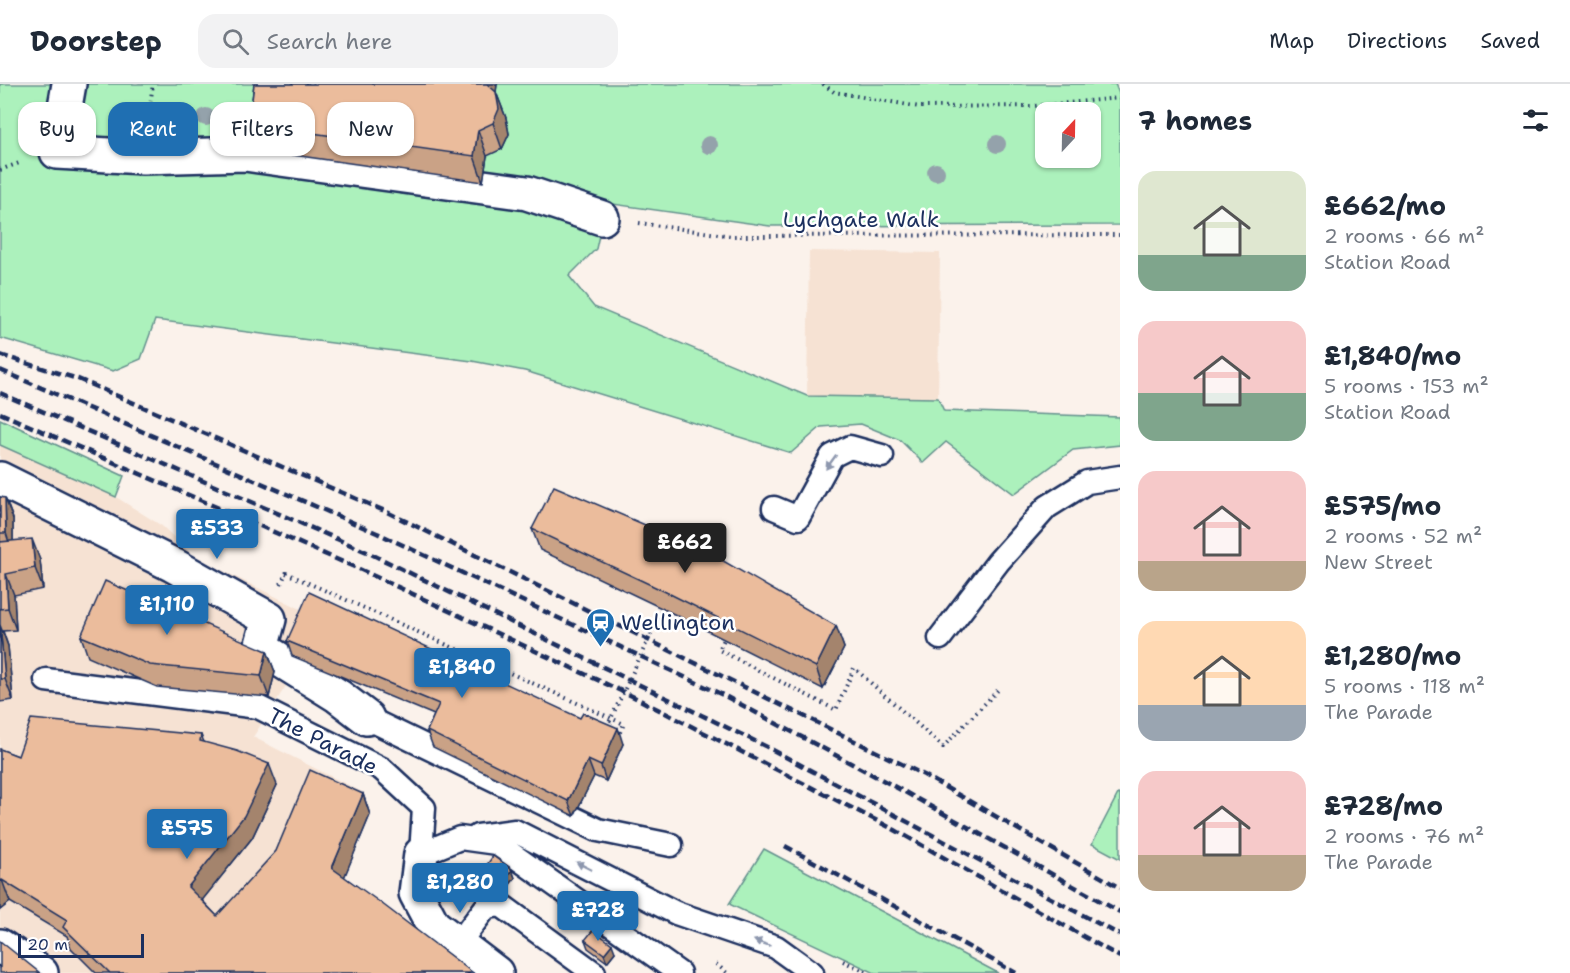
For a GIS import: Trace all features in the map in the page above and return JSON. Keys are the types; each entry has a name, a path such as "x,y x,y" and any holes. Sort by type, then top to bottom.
{"street":[{"path":"69,84 57,152 143,157 210,155"},
{"path":"259,156 527,193 603,218"},
{"path":"0,479 173,565 269,619 261,648 338,696 367,718"},
{"name":"The Parade","path":"421,854 416,893 433,925 495,973"},
{"path":"0,946 41,973"}],"lane":[{"path":"774,508 798,518 832,456 850,447 882,456"},
{"path":"940,638 998,562 1047,507 1087,482 1120,477"},
{"name":"The Parade","path":"46,680 258,707 382,769 424,808 421,854"},
{"path":"367,718 598,830 672,845"},
{"path":"421,854 460,838 515,831 676,913 776,947 812,973"},
{"path":"460,838 496,843 679,973"},
{"path":"458,944 486,907 501,905 594,973"}],"path":[{"path":"823,84 834,92 920,107 1035,106 1120,98"},
{"name":"Lychgate Walk","path":"603,218 732,236 1120,235"},
{"path":"279,589 286,573 602,714 624,724 616,741"},
{"path":"606,728 666,603"},
{"path":"729,630 719,650 836,710 854,668 943,747 998,690"}],"shaded area":[{"path":"809,251 940,253 938,398 807,396"},
{"path":"0,445 116,497 162,526 195,557 311,614 293,675 253,737 362,792 344,877 457,973 0,973"}],"green space":[{"path":"0,84 1115,84 1120,96 1120,225 770,226 606,203 596,249 569,276 594,307 807,396 938,398 944,411 1120,417 1120,445 1073,450 1014,494 946,442 923,463 900,440 861,424 821,427 791,453 525,371 472,361 155,320 141,359 113,371 0,338"},
{"path":"0,419 124,476 116,497 0,445"},
{"path":"1118,794 1120,795 1120,859 1092,844"},
{"path":"764,849 998,973 875,973 729,904"}],"building":[{"path":"254,84 487,84 496,92 499,109 493,123 478,130 474,156 414,147 414,102 327,102 327,135 315,133 315,102 252,102"},
{"path":"554,486 706,551 836,626 816,667 668,593 532,529"},
{"path":"0,497 5,498 6,533 0,533"},
{"path":"32,539 35,568 6,574 8,608 0,609 0,542"},
{"path":"105,581 267,651 261,676 150,665 81,636"},
{"path":"309,592 580,718 583,713 618,728 601,766 588,760 568,801 427,731 439,704 287,641"},
{"path":"0,625 5,679 0,679"},
{"path":"31,719 201,735 200,741 237,751 269,764 244,816 188,887 217,916 276,851 310,770 363,794 332,868 473,973 110,973 63,927 67,920 2,880 0,882 0,749 18,756"},
{"path":"493,856 512,870 505,880 486,866"},
{"path":"593,930 612,944 604,954 585,940"},
{"path":"0,941 40,973 0,973"}],"railway":[{"path":"0,355 78,379 387,512 924,775 1120,888"},
{"path":"0,370 377,533 723,695 903,791 1120,912"},
{"path":"0,393 367,552 767,747 1120,935"},
{"path":"0,413 359,569 632,696 895,830 1120,957"},
{"path":"785,846 1016,973"}],"place":[{"name":"Wellington","path":"600,648"}]}
